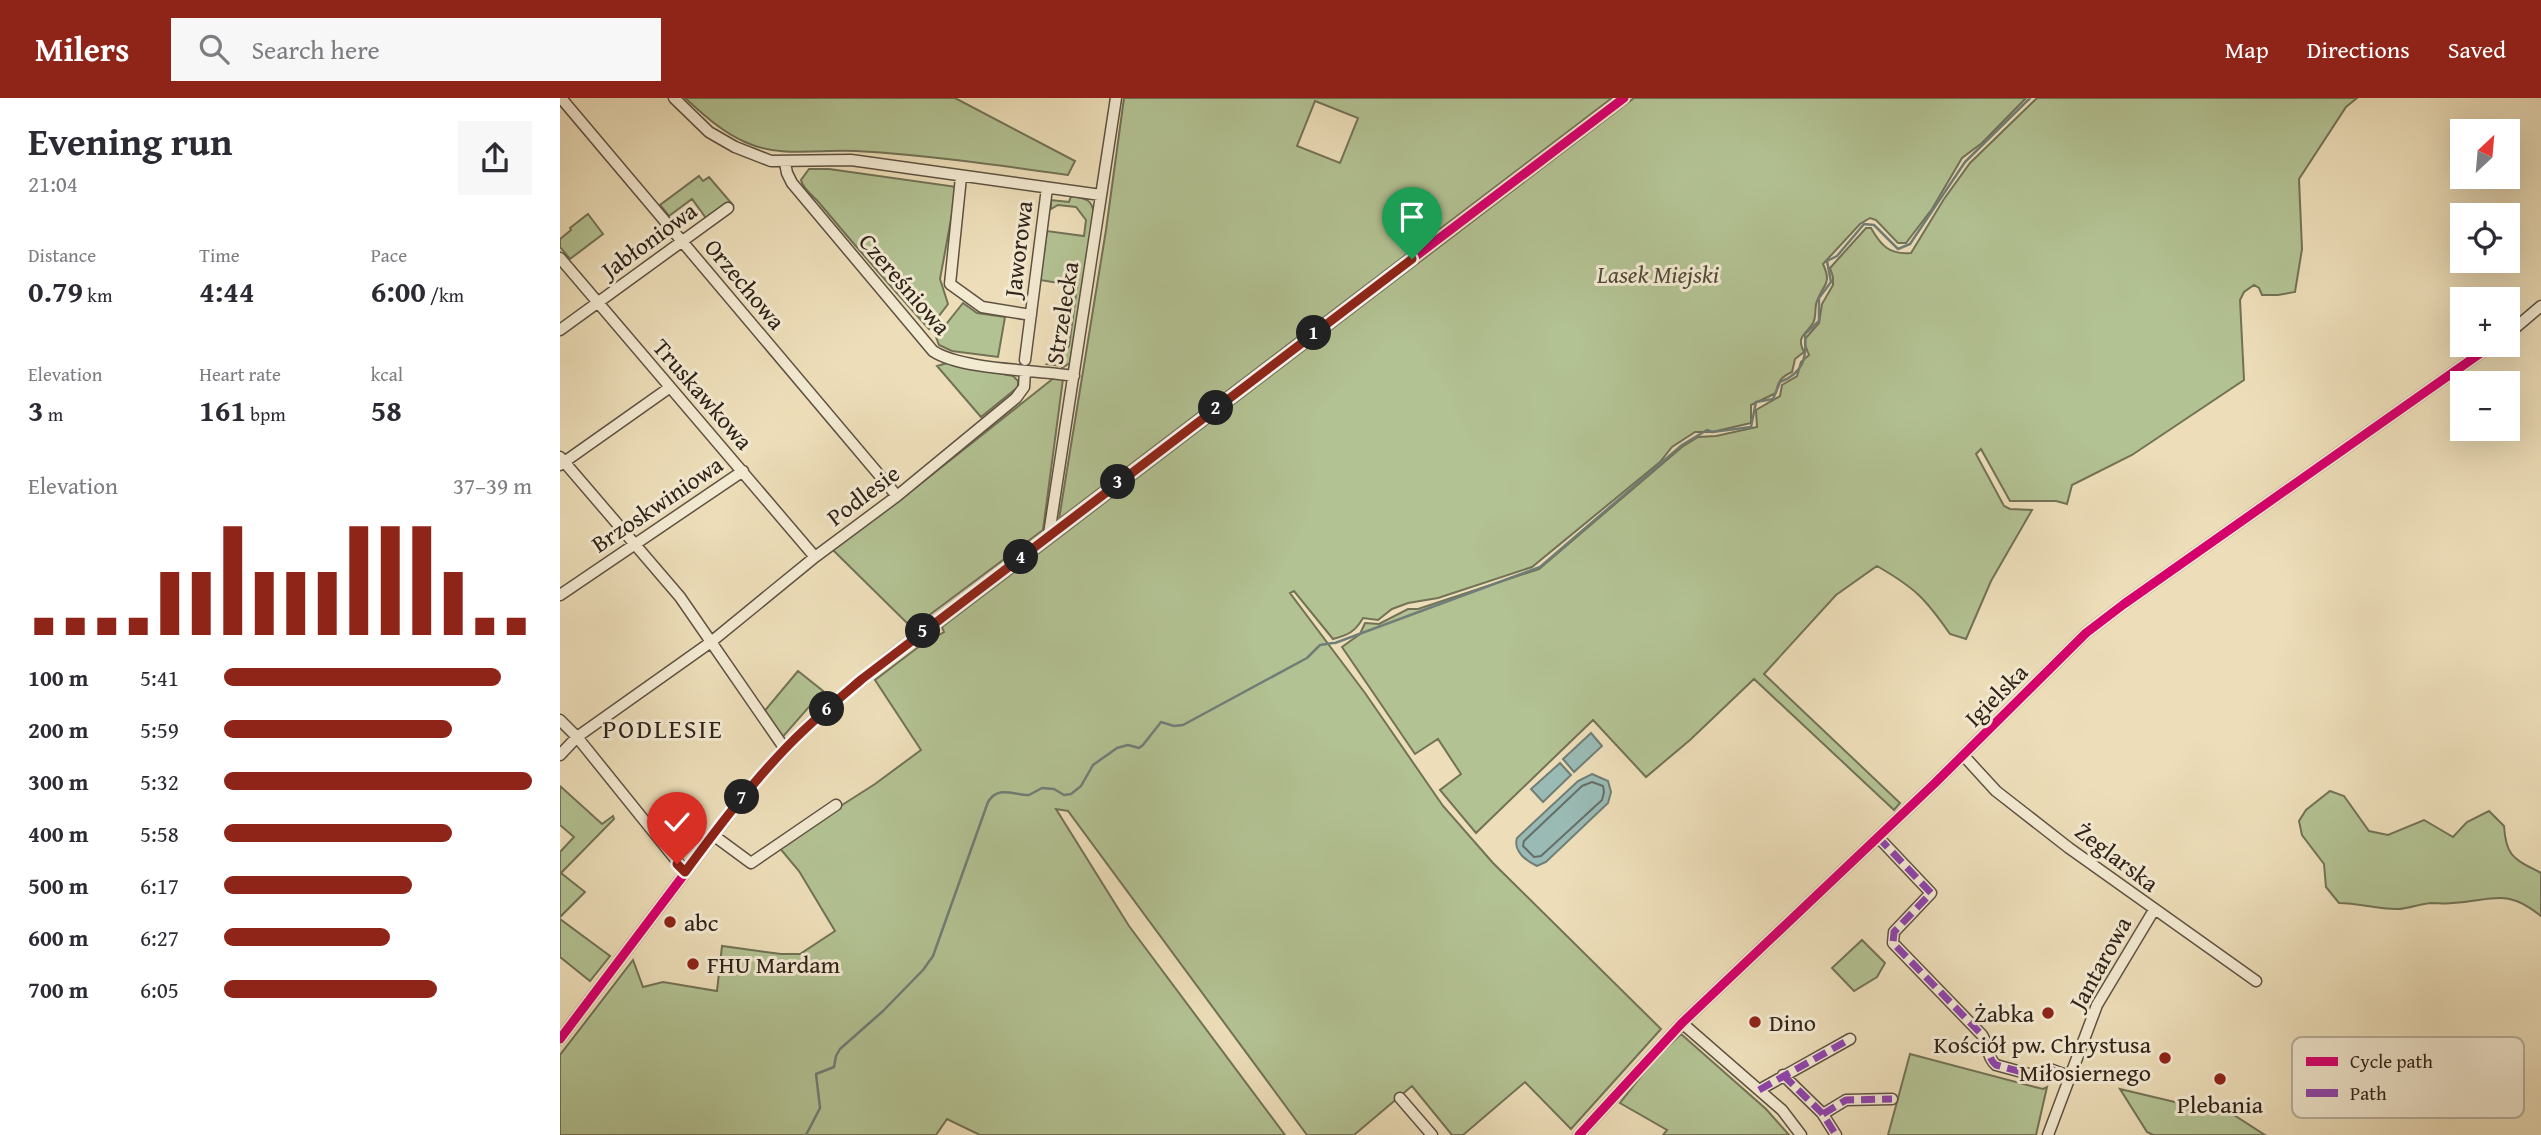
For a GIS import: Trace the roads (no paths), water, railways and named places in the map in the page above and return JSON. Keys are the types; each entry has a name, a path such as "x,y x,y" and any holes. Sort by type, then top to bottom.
{"street":[{"name":"Orzechowa","path":"561,98 897,496"},
{"path":"674,98 700,125 727,143 766,160 785,163 851,160 1101,195"},
{"name":"Strzelecka","path":"1049,534 1116,98"},
{"path":"560,1039 750,788 816,718 1049,534 1625,98"},
{"name":"Czereśniowa","path":"785,163 792,183 933,351 949,359 1025,366 1074,376"},
{"name":"Jaworowa","path":"961,177 949,281 982,307 1031,315"},
{"name":"Jaworowa","path":"1025,366 1047,188"},
{"name":"Jabłoniowa","path":"560,330 728,208"},
{"name":"Truskawkowa","path":"560,258 816,556"},
{"path":"2520,324 2541,306"},
{"name":"Igielska","path":"1580,1135 1682,1023 2096,626 2476,357"},
{"name":"Podlesie","path":"560,755 577,737 711,642 816,556 897,496 1016,398 1024,387 1025,366"},
{"path":"669,388 561,461 680,597 785,749"},
{"name":"Brzoskwiniowa","path":"560,595 743,471"},
{"path":"560,720 577,737 685,872"},
{"name":"Żeglarska","path":"1963,755 1996,791 2154,910 2256,981"},
{"path":"713,835 751,863 836,805"},
{"path":"1878,837 1931,893 1894,932 1893,943 1982,1035 1991,1060 1996,1065 2040,1077 2050,1069 2069,1076"},
{"name":"Jantarowa","path":"2048,1135 2097,1005 2154,910"},
{"path":"1682,1023 1790,1119 1801,1135"},
{"path":"1759,1090 1850,1038"},
{"path":"1783,1075 1823,1114 1836,1135"},
{"path":"1400,1098 1432,1135"},
{"path":"1823,1114 1846,1100 1892,1099"}],"water":[{"path":"1591,733 1602,746 1574,772 1563,759"},
{"path":"1560,763 1571,775 1543,802 1531,789"},
{"path":"1592,774 1608,781 1611,792 1608,803 1546,862 1537,866 1521,855 1516,843 1517,838 1578,781"}],"waterway":[{"path":"1335,643 1540,567 1682,445 1707,430 1712,432 1751,427 1756,402 1773,399 1780,382 1794,374 1802,363 1805,334 1819,321 1819,298 1831,282 1827,261 1837,256 1864,224 1874,225 1898,249 1910,244 1965,162 2030,98"},
{"path":"806,1135 820,1108 816,1074 834,1067 840,1049 883,1011 933,956 992,797 1001,792 1029,795 1042,788 1054,789 1064,795 1071,794 1081,786 1093,765 1117,748 1128,745 1139,748 1161,722 1174,726 1183,725 1307,658 1320,645 1333,643"}],"place":[{"name":"abc","path":"670,922"},
{"name":"FHU Mardam","path":"693,964"},
{"name":"Żabka","path":"2048,1013"},
{"name":"Dino","path":"1755,1022"},
{"name":"Kościół pw. Chrystusa Miłosiernego","path":"2165,1058"},
{"name":"Plebania","path":"2220,1079"}],"district":[{"name":"PODLESIE","path":"663,728"}],"park label":[{"name":"Lasek Miejski","path":"1658,274"}]}
